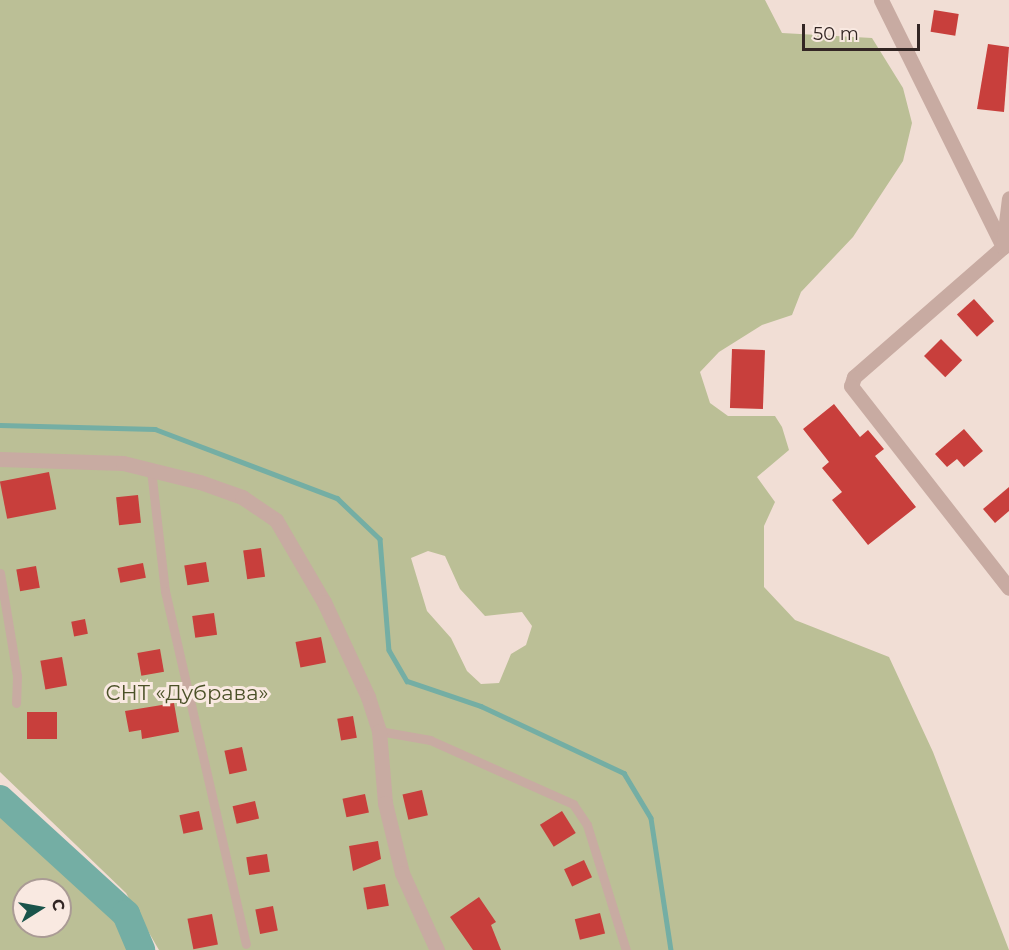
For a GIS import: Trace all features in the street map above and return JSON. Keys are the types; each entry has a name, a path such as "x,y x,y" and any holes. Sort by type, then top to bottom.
{"street":[{"path":"881,0 1006,248"},
{"path":"1009,198 1006,248 854,376 850,387 1009,588"},
{"path":"0,459 123,464 151,470 242,497 276,520 324,602 379,731 385,803 402,873 437,950"}],"lane":[{"path":"151,470 165,591 246,944"},
{"path":"0,573 17,676 16,703"},
{"path":"379,731 430,740 573,804 587,825 626,950"}],"green space":[{"name":"СНТ «Дубрава»","path":"0,0 765,0 782,33 872,38 903,88 912,123 903,161 853,237 801,292 792,315 762,325 719,352 700,372 710,403 728,416 775,416 782,427 789,450 757,477 775,502 764,526 764,587 795,620 889,657 933,752 1009,950 159,950 126,893 0,772","holes":["428,551 445,556 460,589 485,616 522,612 532,626 526,645 511,654 499,683 481,684 467,671 451,638 427,611 411,558"]},
{"path":"0,811 99,897 133,950 0,950"}],"building":[{"path":"934,10 959,14 955,36 931,32"},
{"path":"988,44 1009,47 1004,112 977,109"},
{"path":"974,299 994,321 977,337 957,314"},
{"path":"941,339 962,360 945,377 924,356"},
{"path":"732,349 765,350 763,409 730,408"},
{"path":"834,404 860,437 868,430 884,449 875,456 916,507 868,545 832,500 842,492 822,468 829,462 803,429"},
{"path":"964,429 983,451 964,467 957,459 947,467 935,454"},
{"path":"49,472 56,509 7,519 0,482"},
{"path":"1009,487 1009,511 995,523 983,509"},
{"path":"138,495 141,523 119,525 116,497"},
{"path":"261,548 265,577 247,579 243,551"},
{"path":"206,562 209,582 187,585 184,565"},
{"path":"143,563 146,578 120,583 117,568"},
{"path":"36,566 40,588 20,591 16,569"},
{"path":"214,613 217,635 195,638 192,616"},
{"path":"85,619 88,634 74,636 71,622"},
{"path":"321,637 326,663 300,667 295,642"},
{"path":"160,649 164,672 141,676 137,653"},
{"path":"62,657 67,686 45,689 40,661"},
{"path":"174,703 179,732 142,739 141,730 129,732 125,711"},
{"path":"27,712 57,712 57,739 27,739"},
{"path":"353,716 357,738 341,740 337,719"},
{"path":"242,747 247,770 229,774 224,751"},
{"path":"422,790 428,815 408,820 403,794"},
{"path":"365,794 369,813 346,817 343,799"},
{"path":"255,801 259,819 237,824 233,806"},
{"path":"199,811 203,830 183,834 179,815"},
{"path":"562,811 576,833 554,847 540,825"},
{"path":"378,841 381,859 353,871 349,846"},
{"path":"267,854 270,872 249,875 246,857"},
{"path":"584,860 592,877 572,887 564,869"},
{"path":"385,884 389,906 367,909 363,888"},
{"path":"479,897 496,922 491,925 501,950 473,950 450,917"},
{"path":"273,906 278,931 260,934 255,909"},
{"path":"600,913 605,933 580,940 575,919"},
{"path":"212,914 218,944 193,949 187,919"}],"waterway":[{"path":"0,425 155,429 337,498 380,539 389,650 407,681 481,706 624,773 651,818 671,950"},
{"path":"0,799 126,914 141,950"}]}
